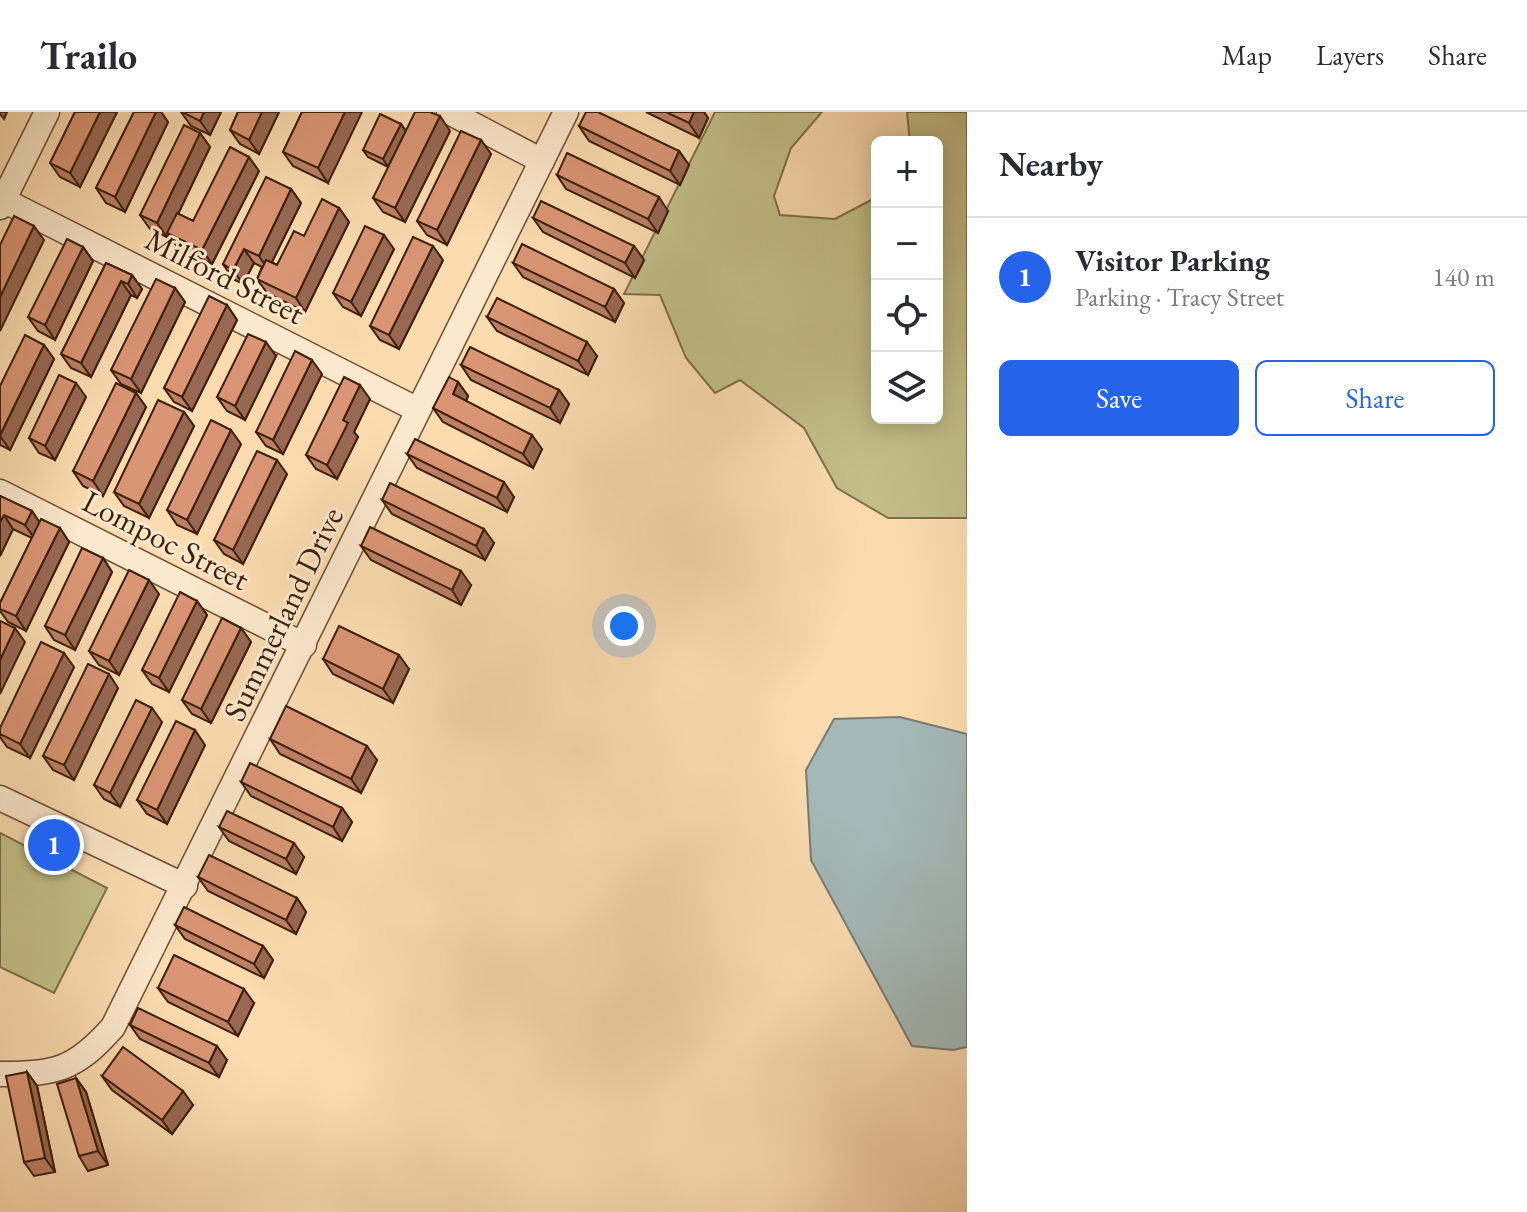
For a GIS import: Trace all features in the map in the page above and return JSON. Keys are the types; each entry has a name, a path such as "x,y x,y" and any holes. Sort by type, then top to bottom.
{"street":[{"path":"2,203 47,112"},
{"path":"449,112 542,161"},
{"name":"Summerland Drive","path":"0,1074 64,1069 92,1051 113,1027 566,112"},
{"name":"Milford Street","path":"2,203 418,410"},
{"name":"Lompoc Street","path":"0,492 304,645"},
{"path":"0,798 185,886"}],"shaded area":[{"path":"715,112 822,112 791,148 774,196 780,215 835,219 871,200 871,424 943,424 943,136 909,136 907,112 967,112 967,518 888,518 837,488 804,428 740,380 715,393 686,358 660,295 624,294"},
{"path":"900,717 967,734 967,1047 953,1050 912,1046 811,860 806,770 834,719"},
{"path":"0,833 107,888 54,993 0,967"}],"building":[{"path":"75,112 100,112 70,173 50,163"},
{"path":"134,112 156,112 115,197 96,188"},
{"path":"182,112 204,112 200,121"},
{"path":"238,112 262,112 249,140 230,130"},
{"path":"302,112 345,112 318,168 283,152"},
{"path":"415,112 440,116 395,208 373,198"},
{"path":"586,112 598,112 679,151 670,171 579,126"},
{"path":"666,112 694,112 689,123"},
{"path":"380,114 401,124 383,159 363,150"},
{"path":"184,125 200,133 157,223 140,215"},
{"path":"461,131 481,140 437,230 417,221"},
{"path":"230,147 249,157 202,250 167,233 177,213 193,221"},
{"path":"567,153 659,197 648,219 557,175"},
{"path":"266,177 291,189 259,256 244,249 233,270 223,264"},
{"path":"322,199 339,208 296,298 257,279 266,260 277,265 294,231 304,236"},
{"path":"541,201 634,246 625,263 533,218"},
{"path":"14,216 34,226 0,297 0,245"},
{"path":"365,226 384,235 351,302 333,293"},
{"path":"413,237 433,246 389,335 370,326"},
{"path":"67,239 83,247 45,325 28,317"},
{"path":"522,244 614,289 605,307 513,263"},
{"path":"106,263 132,275 128,284 121,281 81,363 61,354"},
{"path":"156,279 175,288 131,379 111,370"},
{"path":"209,296 227,305 182,397 164,388"},
{"path":"497,298 587,342 578,361 487,317"},
{"path":"248,334 266,342 235,406 217,397"},
{"path":"25,335 44,345 0,435 0,386"},
{"path":"470,347 559,390 550,408 461,365"},
{"path":"295,351 312,360 273,440 256,432"},
{"path":"59,375 76,383 45,446 29,438"},
{"path":"344,377 360,385 343,420 348,423 327,465 306,455"},
{"path":"449,377 458,382 453,394 532,435 523,454 433,408"},
{"path":"116,383 136,393 93,481 73,471"},
{"path":"158,400 184,412 139,504 114,492"},
{"path":"211,420 231,430 187,520 167,510"},
{"path":"415,439 504,482 497,498 407,454"},
{"path":"257,451 277,460 233,550 214,540"},
{"path":"390,483 484,529 476,546 382,500"},
{"path":"0,496 32,511 25,525 4,515 0,522"},
{"path":"41,519 60,528 16,616 0,609 0,603"},
{"path":"370,527 461,571 452,590 361,546"},
{"path":"82,548 103,558 65,635 45,626"},
{"path":"129,570 149,580 109,661 89,651"},
{"path":"180,592 197,601 159,678 142,670"},
{"path":"222,618 241,628 201,709 182,700"},
{"path":"0,621 15,628 0,660"},
{"path":"339,626 399,655 383,689 323,659"},
{"path":"41,642 64,653 20,744 0,734 0,728"},
{"path":"88,664 109,674 64,765 43,756"},
{"path":"136,700 152,708 110,793 94,785"},
{"path":"286,706 367,746 351,779 270,739"},
{"path":"176,721 195,730 157,810 137,800"},
{"path":"250,763 342,808 333,827 241,782"},
{"path":"227,811 294,843 286,859 219,827"},
{"path":"209,855 297,898 286,920 198,877"},
{"path":"184,907 263,946 254,964 175,925"},
{"path":"174,955 244,989 228,1022 158,988"},
{"path":"138,1008 217,1046 209,1063 130,1025"},
{"path":"123,1047 183,1091 162,1120 102,1076"},
{"path":"27,1072 45,1158 24,1162 6,1076"},
{"path":"76,1078 98,1151 79,1156 57,1084"}],"place":[{"name":"Visitor Parking","path":"54,845"}]}
